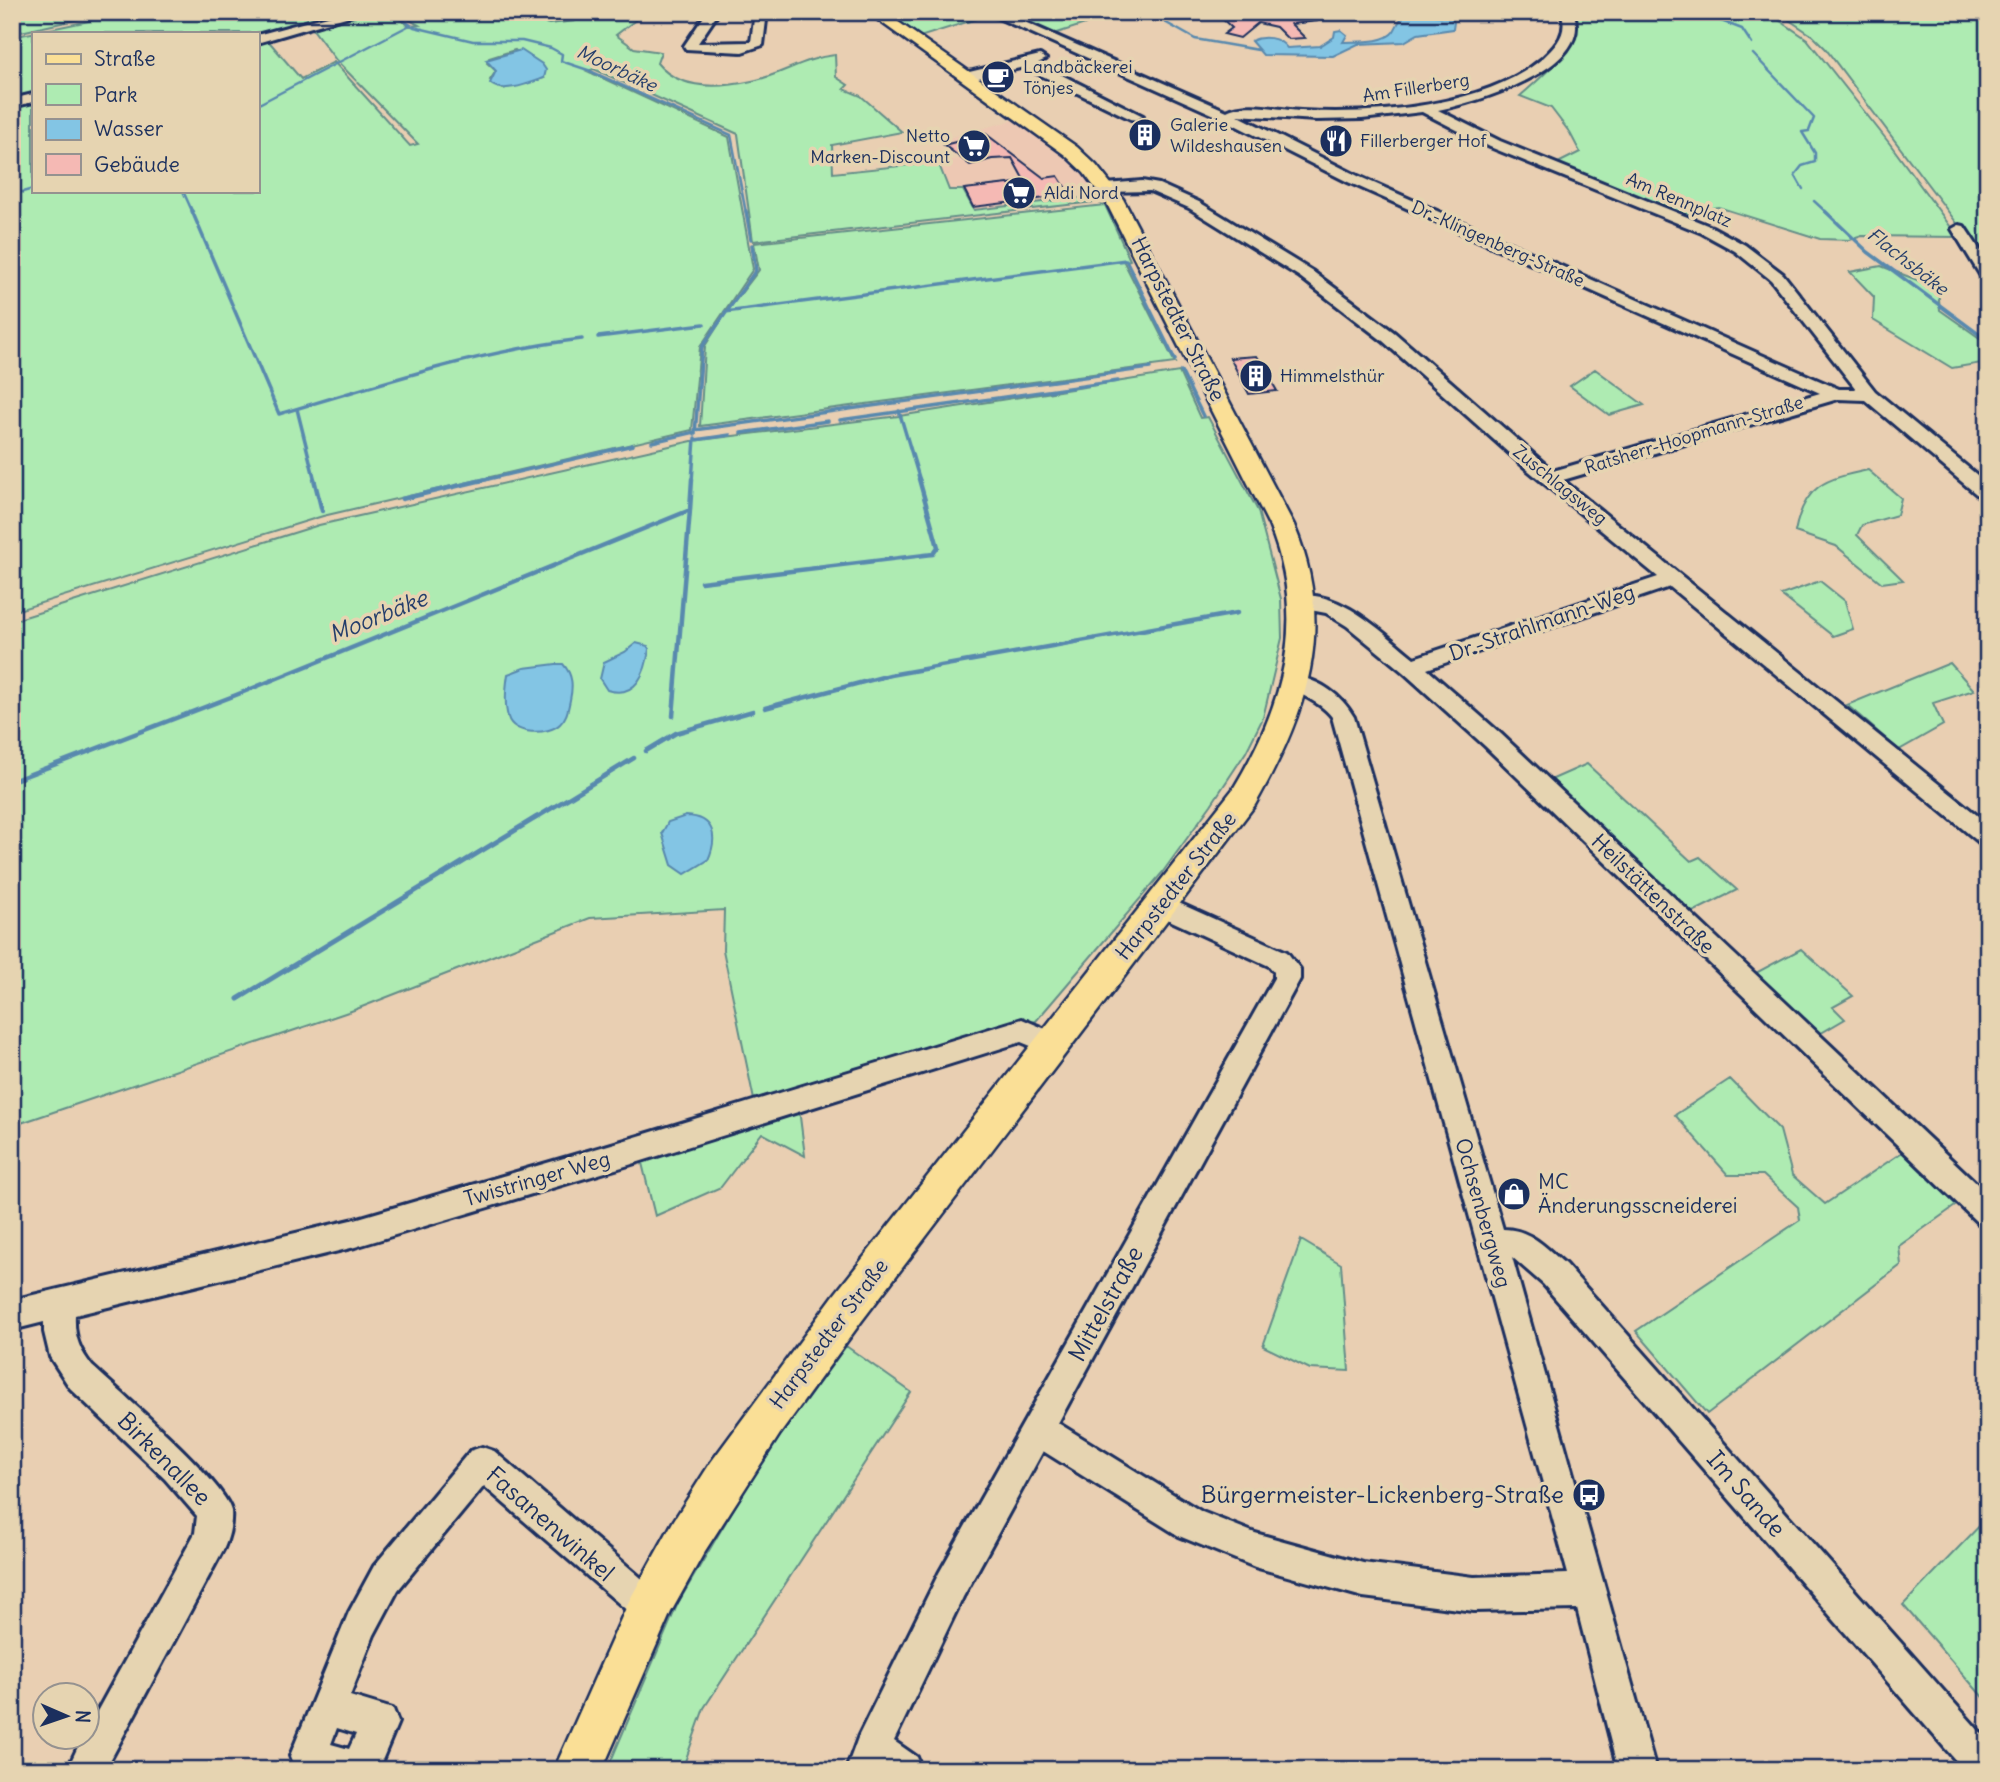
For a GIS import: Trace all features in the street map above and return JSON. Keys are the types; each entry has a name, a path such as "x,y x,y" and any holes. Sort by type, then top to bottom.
{"main road":[{"name":"Harpstedter Straße","path":"578,1770 650,1608 702,1516 782,1394 1244,797 1268,759 1281,729 1295,682 1302,636 1302,602 1294,557 1275,506 1135,234 1106,188 1072,151 874,12"}],"street":[{"path":"259,38 357,12"},
{"path":"713,12 690,46 742,48 763,45 761,12"},
{"name":"Dr.-Klingenberg-Straße","path":"992,12 1224,114 1353,179 1838,394 1869,395"},
{"name":"Am Fillerberg","path":"1224,114 1240,110 1292,116 1335,116 1422,107 1493,92 1531,75 1551,60 1567,39 1571,26 1567,12"},
{"path":"966,77 1077,49"},
{"path":"1025,62 1136,116"},
{"path":"12,103 32,98"},
{"name":"Am Rennplatz","path":"1422,107 1494,144 1707,230 1740,247 1777,276 1869,395"},
{"name":"Zuschlagsweg","path":"1106,188 1142,185 1154,187 1214,216 1306,274 1389,337 1550,478 1988,837"},
{"path":"1959,229 1988,275"},
{"name":"Ratsherr-Hoopmann-Straße","path":"1550,478 1838,394"},
{"path":"1869,395 1988,494"},
{"name":"Dr.-Strahlmann-Weg","path":"1411,667 1673,579"},
{"name":"Heilstättenstraße","path":"1302,602 1332,607 1354,621 1411,667 1493,740 1988,1213"},
{"name":"Ochsenbergweg","path":"1295,682 1308,686 1336,703 1343,717 1590,1591 1637,1770"},
{"name":"Mittelstraße","path":"868,1759 951,1585 1287,979 1287,969 1278,958 1161,905"},
{"name":"Twistringer Weg","path":"12,1315 355,1233 629,1152 1022,1030 1053,1044"},
{"name":"Im Sande","path":"1492,1243 1518,1243 1554,1274 1988,1769"},
{"name":"Birkenallee","path":"61,1303 59,1332 66,1357 81,1377 177,1467 214,1510 212,1536 85,1770"},
{"path":"1037,1429 1191,1524 1255,1550 1363,1580 1474,1594 1590,1591"},
{"name":"Fasanenwinkel","path":"326,1707 361,1625 386,1578 482,1463 650,1608"},
{"path":"868,1759 904,1770"}],"shaded area":[{"path":"1017,119 1068,155 1105,198 1077,198 974,210 949,191 938,162 961,159 938,141"}],"green space":[{"path":"12,12 96,12 77,16 79,19 12,34"},
{"path":"132,12 354,12 259,36 259,32 36,32"},
{"path":"364,12 388,12 410,26 419,25 395,12 506,12 549,24 575,21 583,12 646,12 616,35 634,48 661,52 657,63 666,72 701,85 714,86 763,78 813,59 835,55 836,77 848,85 844,89 861,96 902,132 832,145 833,173 938,162 949,190 963,190 974,210 1077,198 1105,198 1094,202 753,241 738,134 594,69 587,71 729,137 753,269 700,347 692,430 323,516 12,612 12,105 32,100 32,192 259,192 259,40 266,38 301,79 334,62 410,146 418,144 336,60 312,28","holes":["515,50 544,78 503,89 490,80 496,71 487,63 489,58"]},
{"path":"903,12 979,12 986,16 920,37 889,16"},
{"path":"1002,12 1130,12 1131,15 1107,17 1051,35"},
{"path":"1574,12 1767,12 1807,39 1890,144 1958,237 1862,236 1850,240 1820,239 1718,207 1683,215 1556,164 1580,152 1570,133 1551,108 1520,96 1568,47 1574,35"},
{"path":"1777,12 1988,12 1988,270 1962,230 1825,48 1813,36"},
{"path":"32,33 32,94 12,100 12,37"},
{"path":"1105,205 1130,260 1124,262 1175,363 700,426 705,346 759,270 754,243"},
{"path":"1881,266 1938,288 1940,310 1988,344 1988,362 1952,368 1873,320 1874,297 1850,272"},
{"path":"1595,369 1644,405 1609,415 1570,386"},
{"path":"1179,372 1200,418 1208,417 1258,511 1281,599 1282,638 1263,718 1246,752 1162,873 1036,1021 754,1100 723,950 724,910 590,918 354,1010 12,1126 12,621 319,525 692,441 899,416"},
{"path":"1868,470 1901,498 1897,515 1862,525 1857,535 1903,580 1882,583 1836,546 1795,532 1804,504 1819,487 1828,481"},
{"path":"1820,581 1845,601 1853,629 1833,636 1781,595"},
{"path":"1950,663 1974,690 1933,703 1943,725 1899,750 1847,705"},
{"path":"1587,764 1691,861 1700,857 1737,890 1689,914 1553,787 1553,779"},
{"path":"1801,949 1853,996 1833,1007 1845,1019 1816,1036 1752,975"},
{"path":"1730,1079 1780,1130 1792,1175 1825,1204 1910,1147 1965,1199 1899,1246 1901,1265 1707,1414 1636,1331 1800,1220 1798,1207 1763,1175 1728,1175 1675,1115"},
{"path":"799,1109 805,1156 762,1133 721,1187 655,1216 641,1159"},
{"path":"1301,1240 1341,1264 1349,1371 1310,1369 1263,1346"},
{"path":"846,1346 911,1392 704,1708 682,1770 607,1770 678,1603 760,1464"},
{"path":"1988,1517 1988,1703 1903,1605"}],"water":[{"path":"1407,12 1450,17 1454,22 1453,29 1418,34 1404,42 1358,44 1333,56 1263,55 1251,41 1270,38 1280,41 1287,48 1320,46 1334,37 1335,31 1341,30 1347,35 1343,42 1377,40 1390,35"},
{"path":"521,50 542,64 546,70 544,78 508,88 490,83 496,71 486,60"},
{"path":"636,643 648,646 649,649 638,682 625,691 607,690 600,679 604,662 625,652"},
{"path":"563,664 571,681 571,695 564,719 555,728 540,732 517,728 511,723 507,712 508,674 524,668"},
{"path":"686,816 696,817 708,824 712,830 713,844 708,860 685,874 672,865 662,833 668,822"}],"building":[{"path":"1215,12 1316,12 1317,21 1291,24 1305,38 1288,39 1276,27 1258,23 1240,38 1224,34 1232,28"},
{"path":"986,134 1044,178 1058,176 1070,195 973,207 964,189 1025,182 1012,158 992,159 970,165 944,145"},
{"name":"Himmelsthür","path":"1257,356 1277,391 1249,394 1230,358"}],"waterway":[{"name":"Moorbäke","path":"391,12 414,27 473,41 522,41 551,48 562,54 561,61 588,70 731,135 746,213"},
{"name":"Flachsbäke","path":"1712,12 1716,19 1742,29 1752,44"},
{"path":"1154,16 1195,39 1258,50"},
{"path":"259,104 410,25"},
{"name":"Flachsbäke","path":"1753,54 1814,118 1809,131 1802,132 1815,153 1815,162 1802,166 1795,175 1803,189"},
{"path":"12,195 32,189"},
{"path":"183,192 193,213"},
{"name":"Flachsbäke","path":"1814,201 1827,213"},
{"path":"192,211 279,414 467,360 582,339"},
{"name":"Moorbäke","path":"746,211 751,239"},
{"name":"Flachsbäke","path":"1825,211 1868,252 1988,341"},
{"name":"Moorbäke","path":"727,312 756,270 752,245"},
{"path":"727,312 1126,260 1175,360"},
{"name":"Moorbäke","path":"695,430 702,347 727,312"},
{"path":"598,337 704,324"},
{"path":"695,430 1150,368"},
{"path":"1181,371 1203,416"},
{"path":"899,412 1118,381"},
{"path":"297,409 315,481"},
{"path":"840,420 899,412"},
{"path":"899,412 920,481"},
{"path":"741,433 828,421"},
{"name":"Moorbäke","path":"695,430 695,434"},
{"path":"652,442 695,432"},
{"path":"695,440 730,435"},
{"name":"Moorbäke","path":"692,481 695,438"},
{"path":"480,481 633,445"},
{"path":"314,479 322,511"},
{"path":"402,499 487,479"},
{"name":"Moorbäke","path":"690,510 692,479"},
{"path":"701,582 933,554 938,547 919,479"},
{"name":"Moorbäke","path":"12,781 236,695 690,510"},
{"path":"673,716 690,510"},
{"path":"765,708 890,675 1237,613"},
{"path":"646,751 676,733 753,711"},
{"path":"534,819 634,758"},
{"path":"238,999 537,817"}],"place":[{"name":"Landbäckerei Tönjes","path":"998,77"},
{"name":"Galerie Wildeshausen","path":"1145,135"},
{"name":"Fillerberger Hof","path":"1336,141"},
{"name":"Netto Marken-Discount","path":"974,146"},
{"name":"Aldi Nord","path":"1019,193"},
{"name":"Himmelsthür","path":"1256,376"},
{"name":"MC Änderungsscneiderei","path":"1514,1194"},
{"name":"Bürgermeister-Lickenberg-Straße","path":"1589,1495"}]}
